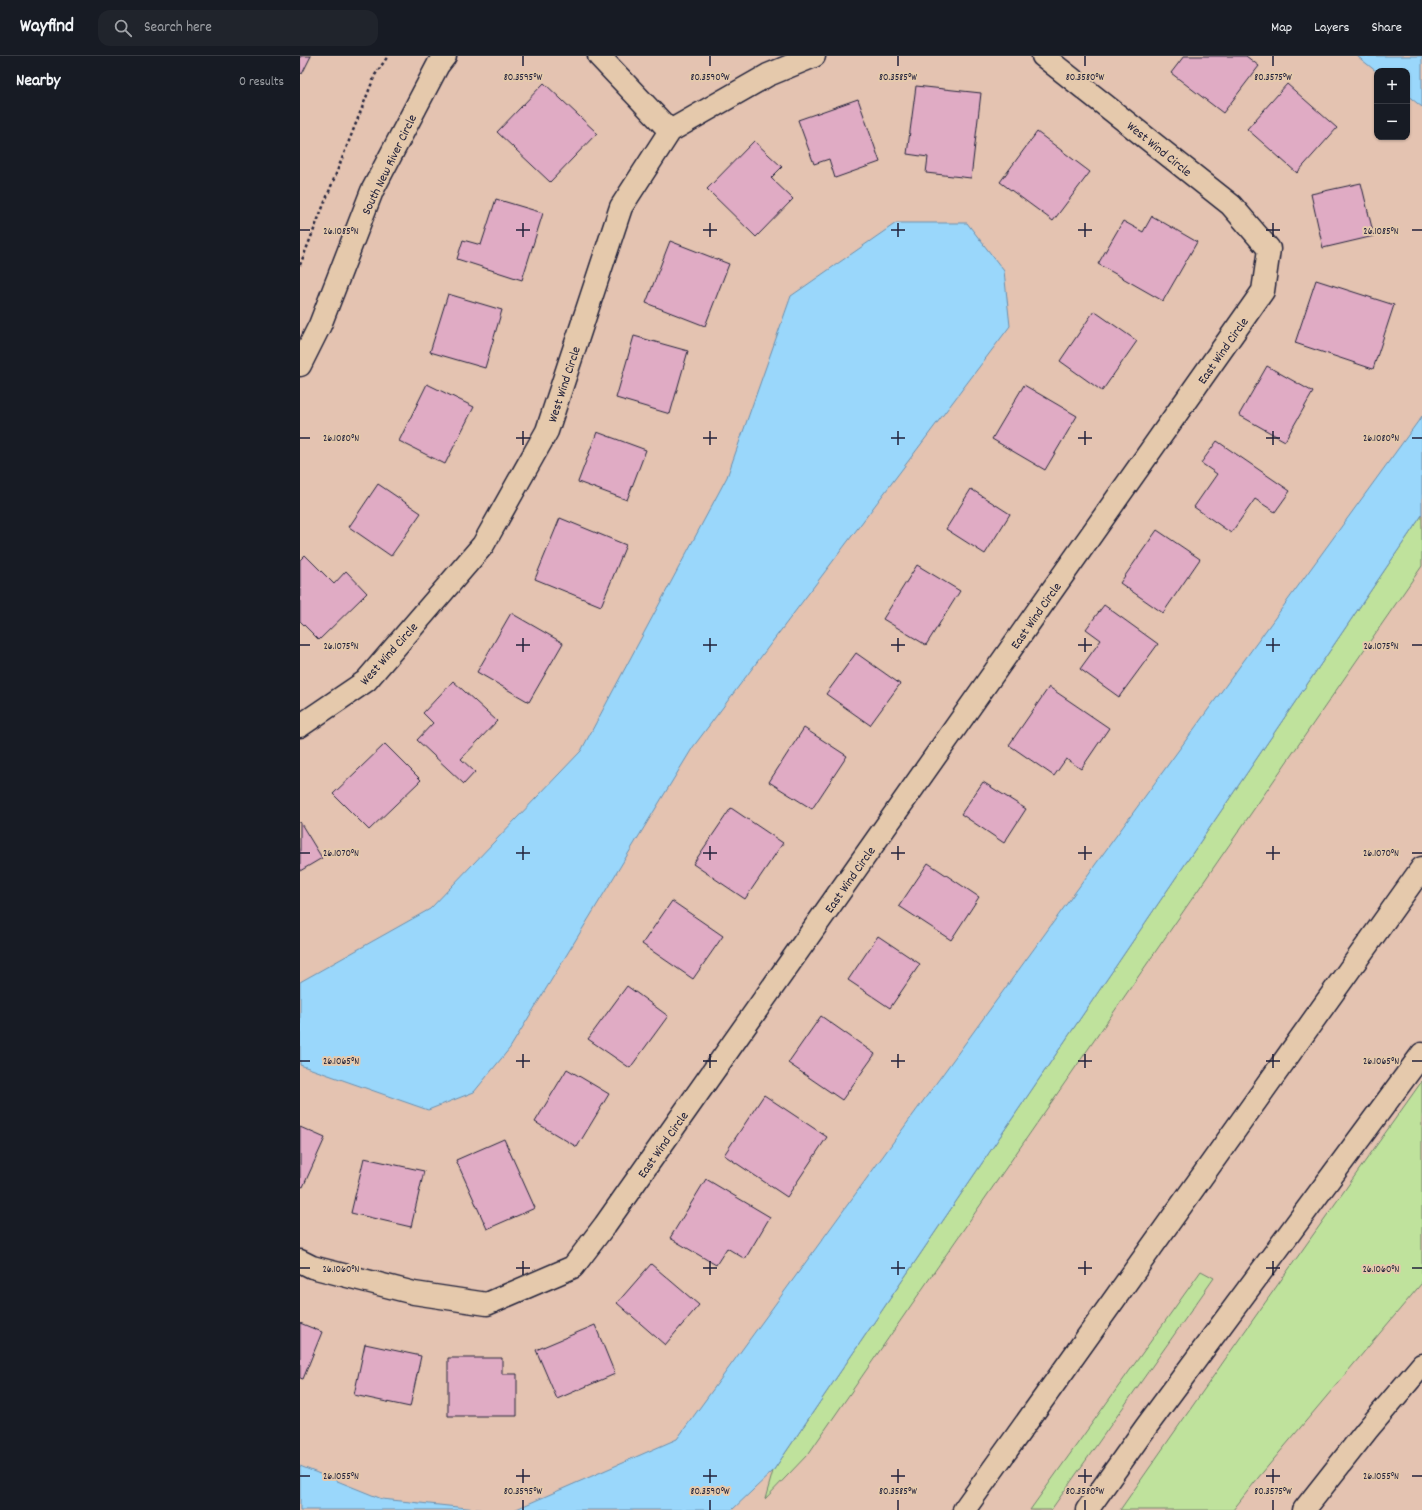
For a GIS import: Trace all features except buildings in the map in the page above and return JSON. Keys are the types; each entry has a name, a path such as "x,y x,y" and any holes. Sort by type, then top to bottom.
{"main road":[{"name":"South New River Circle","path":"300,365 320,325 372,191 438,65 445,56"},
{"path":"600,56 670,131"},
{"name":"West Wind Circle","path":"300,726 366,681 483,545 547,431 621,207 670,131 768,75 814,56"},
{"name":"West Wind Circle","path":"1043,56 1231,205 1269,249"},
{"name":"East Wind Circle","path":"300,1261 312,1267 414,1293 487,1304 573,1267 605,1226 1263,291 1269,249"},
{"path":"964,1510 1422,868"},
{"path":"1087,1510 1151,1420 1422,1054"},
{"path":"1304,1510 1367,1430 1422,1365"}],"path":[{"path":"300,265 375,75 388,56"}],"green space":[{"path":"1422,515 1422,566 809,1453 765,1499 773,1471"},
{"path":"1422,1081 1422,1283 1258,1478 1233,1510 1120,1510 1233,1348"},
{"path":"1201,1271 1214,1278 1051,1510 1030,1510"}],"water":[{"path":"1357,56 1422,56 1422,107 1410,97 1410,68 1374,68 1374,70"},
{"path":"896,223 967,223 1004,271 1010,326 693,747 510,1048 474,1092 428,1110 300,1065 300,982 430,909 581,751 727,477 791,296"},
{"path":"1422,416 1422,515 773,1471 732,1510 514,1510 677,1439"},
{"path":"300,1466 382,1499 486,1510 300,1510"}]}
